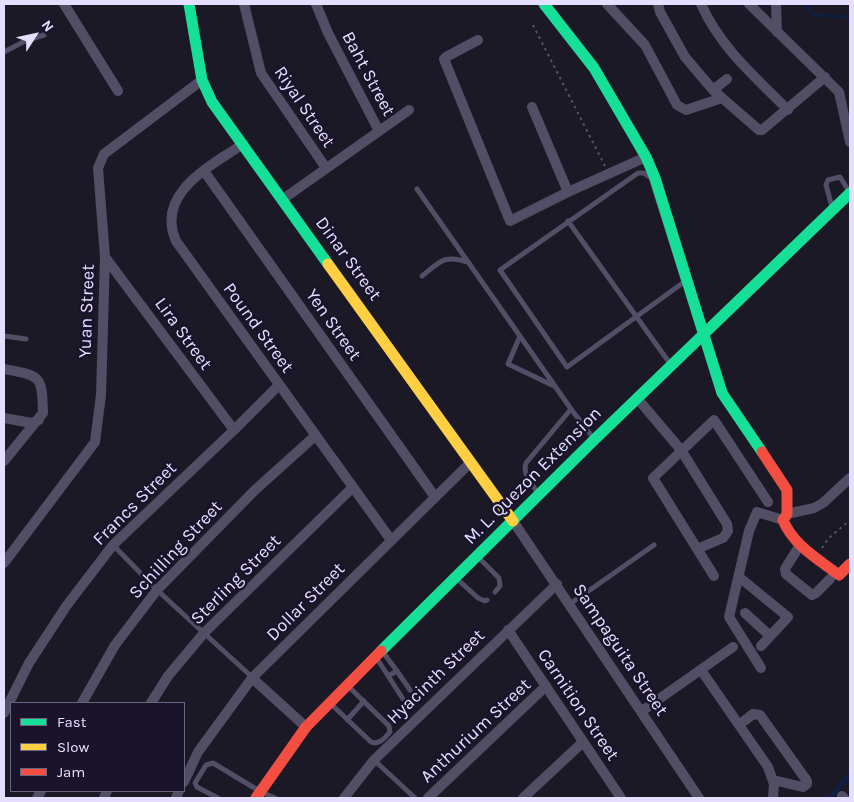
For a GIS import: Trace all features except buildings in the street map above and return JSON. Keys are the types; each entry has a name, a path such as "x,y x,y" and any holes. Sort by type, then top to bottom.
{"street":[{"path":"64,4 118,91"},
{"name":"Dinar Street","path":"189,4 202,80 212,102 513,521"},
{"name":"Riyal Street","path":"244,4 261,73 326,168"},
{"name":"Baht Street","path":"316,4 328,33 379,131"},
{"path":"544,4 594,68 646,157 655,178 722,392 787,490 785,528 834,577"},
{"path":"607,4 645,46 681,109 686,110 722,98"},
{"path":"658,4 660,12 685,57 713,90 757,129 762,130 825,78"},
{"path":"702,4 707,17 724,43 788,110"},
{"path":"749,4 839,92 850,142"},
{"path":"776,4 777,32"},
{"path":"478,40 444,59 510,221 568,192 646,157"},
{"path":"713,90 727,79"},
{"name":"Yuan Street","path":"4,563 95,442 101,395 106,257 98,168 104,154 202,80"},
{"path":"532,108 568,192"},
{"path":"283,199 409,110"},
{"name":"Pound Street","path":"243,144 184,187 172,210 171,229 176,241 315,436 392,540"},
{"name":"Yen Street","path":"204,171 435,497"},
{"name":"M. L. Quezon Extension","path":"259,795 306,727 330,702 595,439 850,193"},
{"name":"Lira Street","path":"106,257 234,430"},
{"path":"4,369 30,374 38,378 43,396 43,413 39,420 4,461"},
{"name":"Francs Street","path":"4,714 29,663 67,605 113,545 279,385"},
{"path":"637,398 681,450 727,524 728,531 723,538 697,549"},
{"path":"4,418 32,423 39,420"},
{"path":"714,576 654,478 714,420 768,502"},
{"name":"Schilling Street","path":"83,702 115,645 157,590 254,491 315,436"},
{"name":"Dollar Street","path":"185,780 198,752 252,678 471,462"},
{"path":"761,668 729,617 750,531 757,512 785,517 814,508 823,503 850,478"},
{"name":"Sterling Street","path":"152,702 168,676 204,633 353,487"},
{"name":"Sampaguita Street","path":"513,521 699,798"},
{"path":"800,545 785,572 809,594 814,594"},
{"path":"805,602 850,564"},
{"path":"739,577 788,617 761,646"},
{"name":"Hyacinth Street","path":"344,798 374,760 557,584"},
{"path":"745,613 770,636"},
{"name":"Carnition Street","path":"508,630 621,798"},
{"path":"642,711 733,648"},
{"path":"700,670 768,767 774,784 773,798"},
{"path":"252,678 306,727"},
{"name":"Anthurium Street","path":"428,798 546,686"},
{"path":"739,725 753,714 760,714 807,781 807,784 803,787 773,780"},
{"path":"523,798 583,742"}],"lane":[{"path":"4,52 24,41 44,35"},
{"path":"644,173 651,178 684,282 567,367 500,270 568,221 638,174 644,173"},
{"path":"832,210 826,186 828,180 840,177 850,193"},
{"path":"416,189 554,386 595,439"},
{"path":"568,221 671,366"},
{"path":"422,276 442,260 454,257 468,262"},
{"path":"4,336 26,339"},
{"path":"520,336 508,364 554,386"},
{"path":"539,495 526,475 524,468 526,463 571,409"},
{"path":"113,545 157,590 252,678"},
{"path":"570,604 654,545"},
{"path":"477,556 499,578 500,586 495,592"},
{"path":"455,577 478,598 487,600"},
{"path":"378,654 397,671 410,690"},
{"path":"378,654 388,676 404,699"},
{"path":"388,676 397,671"},
{"path":"330,702 371,742 375,744 386,737 390,732 389,726 347,685"},
{"path":"347,720 364,701"},
{"path":"374,760 415,798"},
{"path":"218,798 197,787 195,783 206,765 213,764 259,795 275,798"}],"path":[{"path":"533,25 609,174"},
{"path":"816,557 829,538 850,520"}],"water":[{"path":"850,771 850,778 832,798 827,798"}],"waterway":[{"path":"804,4 814,15 850,17"}],"traffic: fast":[{"path":"189,4 202,80 212,102 328,264"},
{"path":"544,4 594,68 646,157 655,178 722,393 762,452"},
{"path":"381,651 595,439 850,193"}],"traffic: slow":[{"path":"328,264 513,521"}],"traffic: jam":[{"path":"762,452 787,490 787,514 783,520 793,537 807,551 839,575 850,564"},
{"path":"256,798 306,727 381,651"}]}
